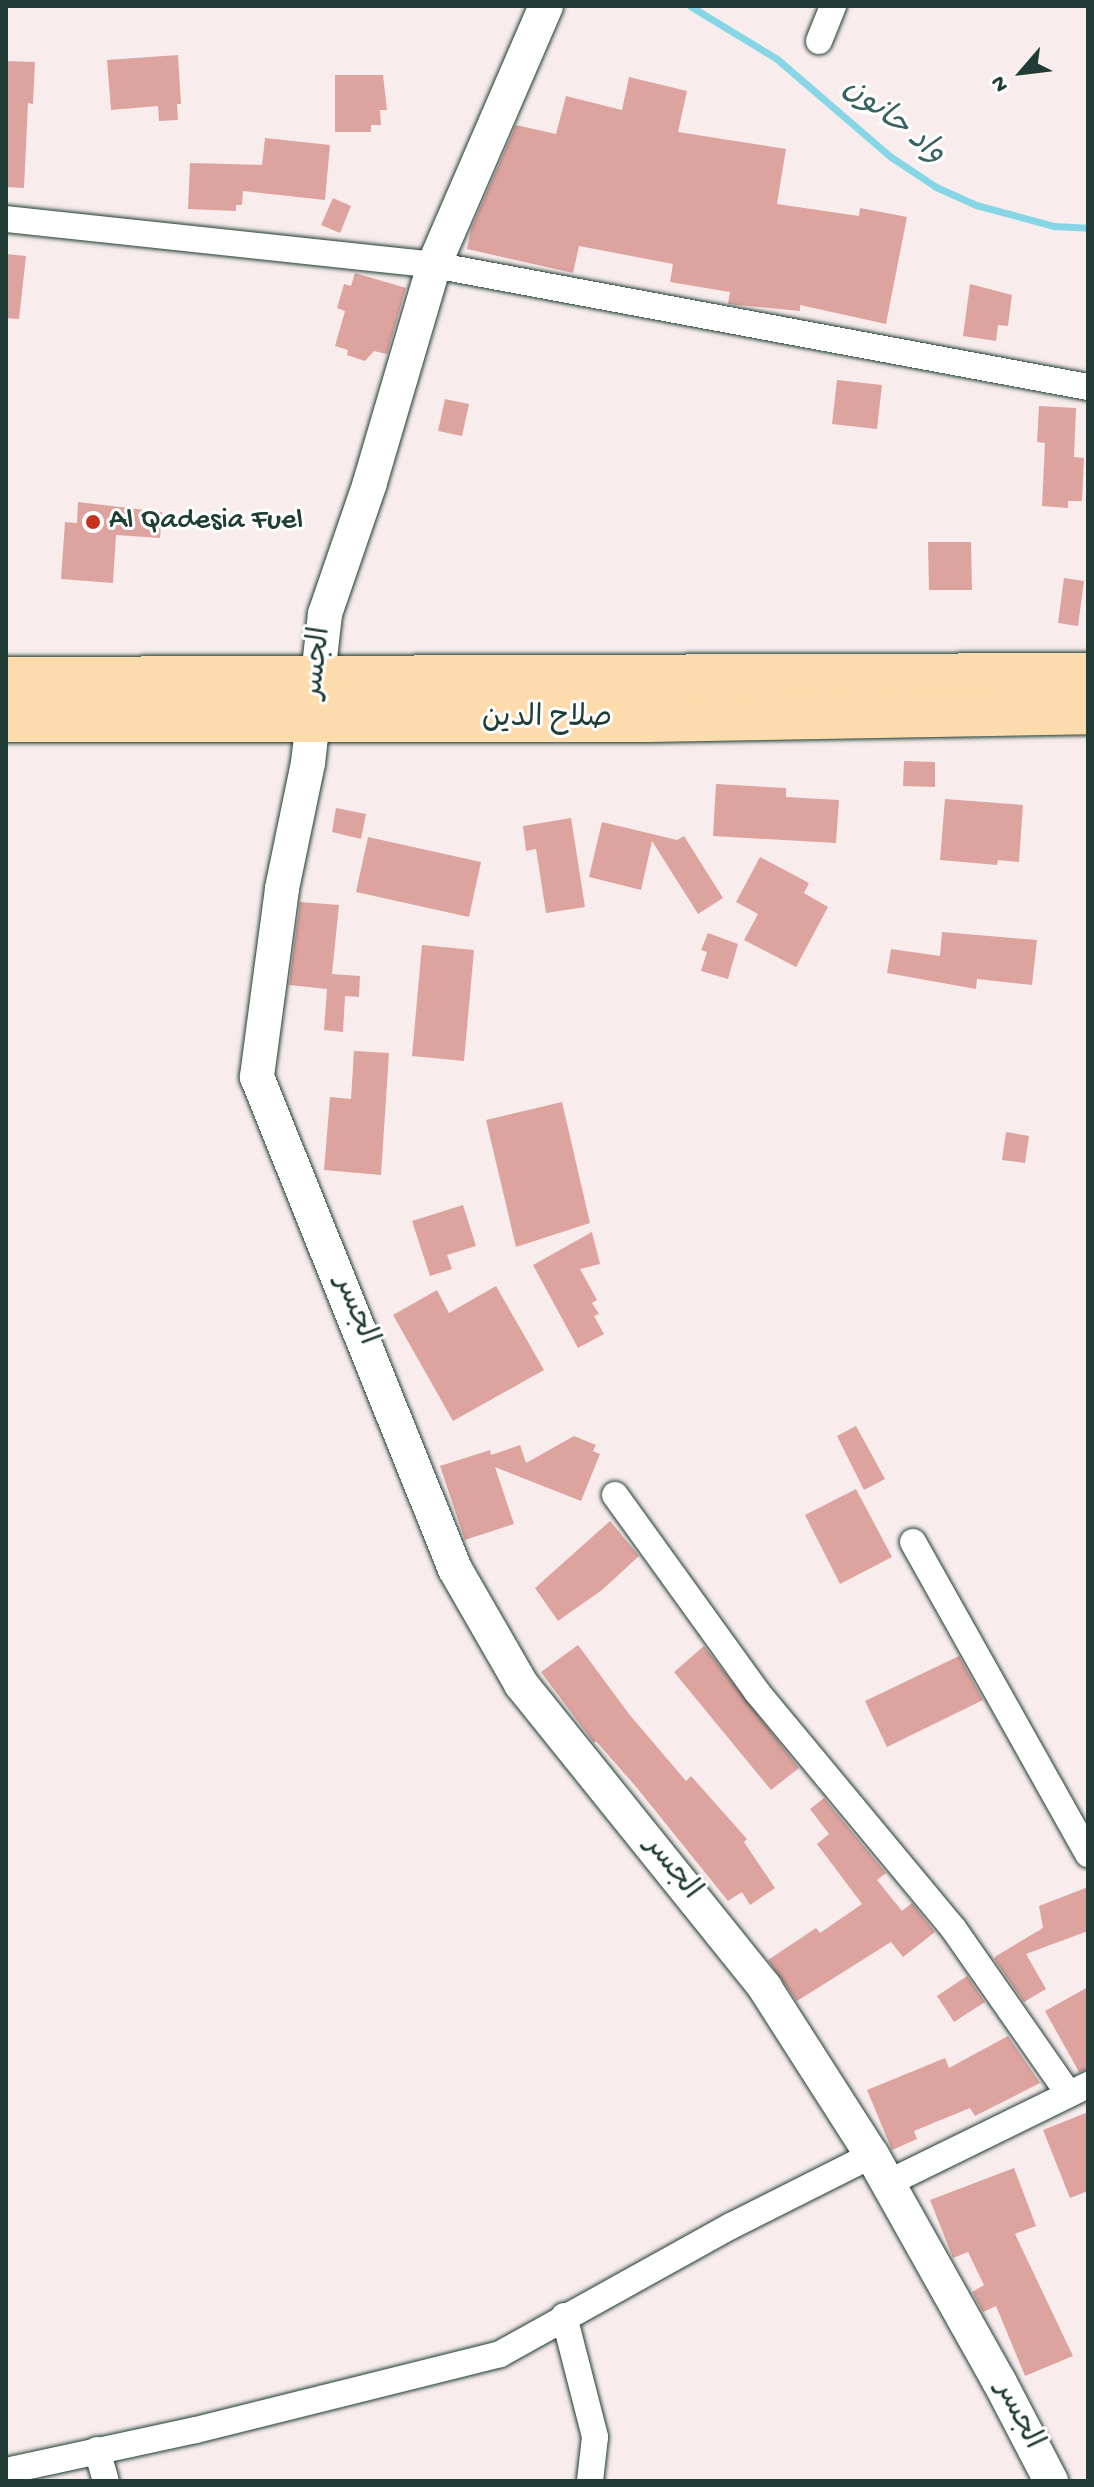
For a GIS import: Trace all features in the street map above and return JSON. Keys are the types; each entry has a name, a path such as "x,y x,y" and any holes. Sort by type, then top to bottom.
{"highway":[{"name":"صلاح الدين","path":"6,679 1088,675"},
{"name":"صلاح الدين","path":"6,720 312,721 1088,712"}],"street":[{"path":"819,41 833,6"},
{"name":"الجسر","path":"545,8 434,265 370,483 325,614 308,763 282,889 257,1077 463,1581 521,1684 765,1988 880,2169 1051,2481"},
{"path":"6,219 434,265 1088,387"},
{"path":"6,2471 332,2398 500,2354 564,2316 880,2169 1078,2089 953,1928 757,1692 615,1495"},
{"path":"913,1542 1088,1854"},
{"path":"564,2316 595,2437 590,2481"},
{"path":"97,2450 106,2481"}],"building":[{"path":"178,55 181,104 177,104 178,120 159,121 158,106 111,110 107,60"},
{"path":"6,61 35,62 33,104 28,103 24,188 6,187"},
{"path":"335,75 383,75 387,110 380,110 381,125 371,125 371,132 335,132"},
{"path":"629,77 687,91 678,132 786,149 777,204 859,216 860,208 907,217 886,324 800,305 800,311 728,304 730,292 670,282 673,264 579,246 573,273 467,249 471,229 516,125 556,134 566,96 622,110"},
{"path":"265,138 330,145 325,200 243,191 242,205 236,205 236,211 188,209 190,163 262,165"},
{"path":"333,198 351,206 340,233 321,225"},
{"path":"6,254 26,256 19,319 6,318"},
{"path":"355,273 406,288 387,354 374,351 365,361 347,355 348,350 335,346 345,311 337,308 344,284 351,286"},
{"path":"970,284 1012,295 1008,326 998,325 996,341 963,336"},
{"path":"837,380 882,385 877,429 832,424"},
{"path":"445,399 469,404 462,436 438,431"},
{"path":"1039,406 1076,408 1074,457 1084,458 1082,501 1068,501 1068,508 1042,506 1045,443 1037,442"},
{"path":"78,502 162,512 160,538 116,535 113,583 61,579 65,522 77,523"},
{"path":"928,542 971,542 972,590 929,590"},
{"path":"1064,578 1084,581 1078,626 1058,623"},
{"path":"904,761 935,762 935,787 903,786"},
{"path":"716,784 786,788 786,797 839,800 836,843 713,836"},
{"path":"945,799 1023,805 1019,862 998,860 997,865 940,860"},
{"path":"336,808 366,814 361,839 332,832"},
{"path":"571,818 585,907 546,913 536,849 526,851 523,826"},
{"path":"602,822 677,840 684,836 723,898 698,914 652,841 641,890 589,877"},
{"path":"368,837 481,862 469,917 356,892"},
{"path":"760,857 809,883 804,893 828,907 796,967 744,940 758,914 736,902"},
{"path":"300,902 339,905 332,974 360,976 359,997 345,996 343,1032 324,1030 327,989 289,985"},
{"path":"942,932 1037,940 1032,985 977,979 976,989 887,973 891,949 940,956"},
{"path":"708,933 738,944 728,979 701,971 707,952 701,950"},
{"path":"422,945 474,950 464,1061 412,1056"},
{"path":"354,1051 389,1053 381,1175 324,1170 330,1097 351,1099"},
{"path":"562,1102 590,1223 516,1247 486,1120"},
{"path":"1006,1132 1029,1136 1025,1163 1002,1160"},
{"path":"463,1205 476,1246 447,1255 452,1269 430,1276 412,1221"},
{"path":"592,1232 600,1264 580,1269 597,1300 592,1303 599,1314 594,1316 604,1334 578,1348 533,1265"},
{"path":"496,1286 544,1370 453,1421 393,1315 437,1290 449,1313"},
{"path":"856,1426 885,1479 864,1490 837,1436"},
{"path":"574,1436 596,1445 593,1451 600,1454 581,1501 495,1467 514,1524 465,1540 440,1466 490,1450 491,1455 520,1445 526,1463"},
{"path":"856,1489 892,1557 840,1584 805,1515"},
{"path":"610,1521 639,1556 602,1590 558,1621 535,1588"},
{"path":"578,1645 629,1714 686,1781 691,1776 747,1839 744,1842 775,1888 750,1905 742,1892 728,1901 637,1788 596,1741 594,1743 541,1672"},
{"path":"704,1646 799,1768 771,1790 674,1672"},
{"path":"959,1656 983,1700 887,1747 865,1701"},
{"path":"824,1798 886,1873 877,1880 902,1911 912,1903 935,1932 903,1957 891,1942 797,2001 768,1960 816,1928 820,1933 862,1904 817,1844 829,1834 810,1809"},
{"path":"1088,1887 1088,1931 1026,1954 1046,1989 1024,2002 994,1959 1043,1928 1039,1906"},
{"path":"967,1976 985,2002 954,2022 937,1996"},
{"path":"1088,1987 1088,2069 1079,2072 1045,2011"},
{"path":"1008,2036 1040,2083 975,2116 970,2108 914,2131 917,2139 892,2150 867,2090 945,2058 949,2068"},
{"path":"1088,2112 1088,2191 1070,2198 1043,2130"},
{"path":"1014,2168 1036,2226 1015,2234 1073,2356 1025,2376 996,2306 983,2312 972,2292 984,2285 968,2252 953,2258 930,2200"}],"waterway":[{"name":"واد حانون","path":"690,6 777,59 891,157 936,187 976,205 1054,226 1088,228"}],"place":[{"name":"Al Qadesia Fuel","path":"93,522"}]}
